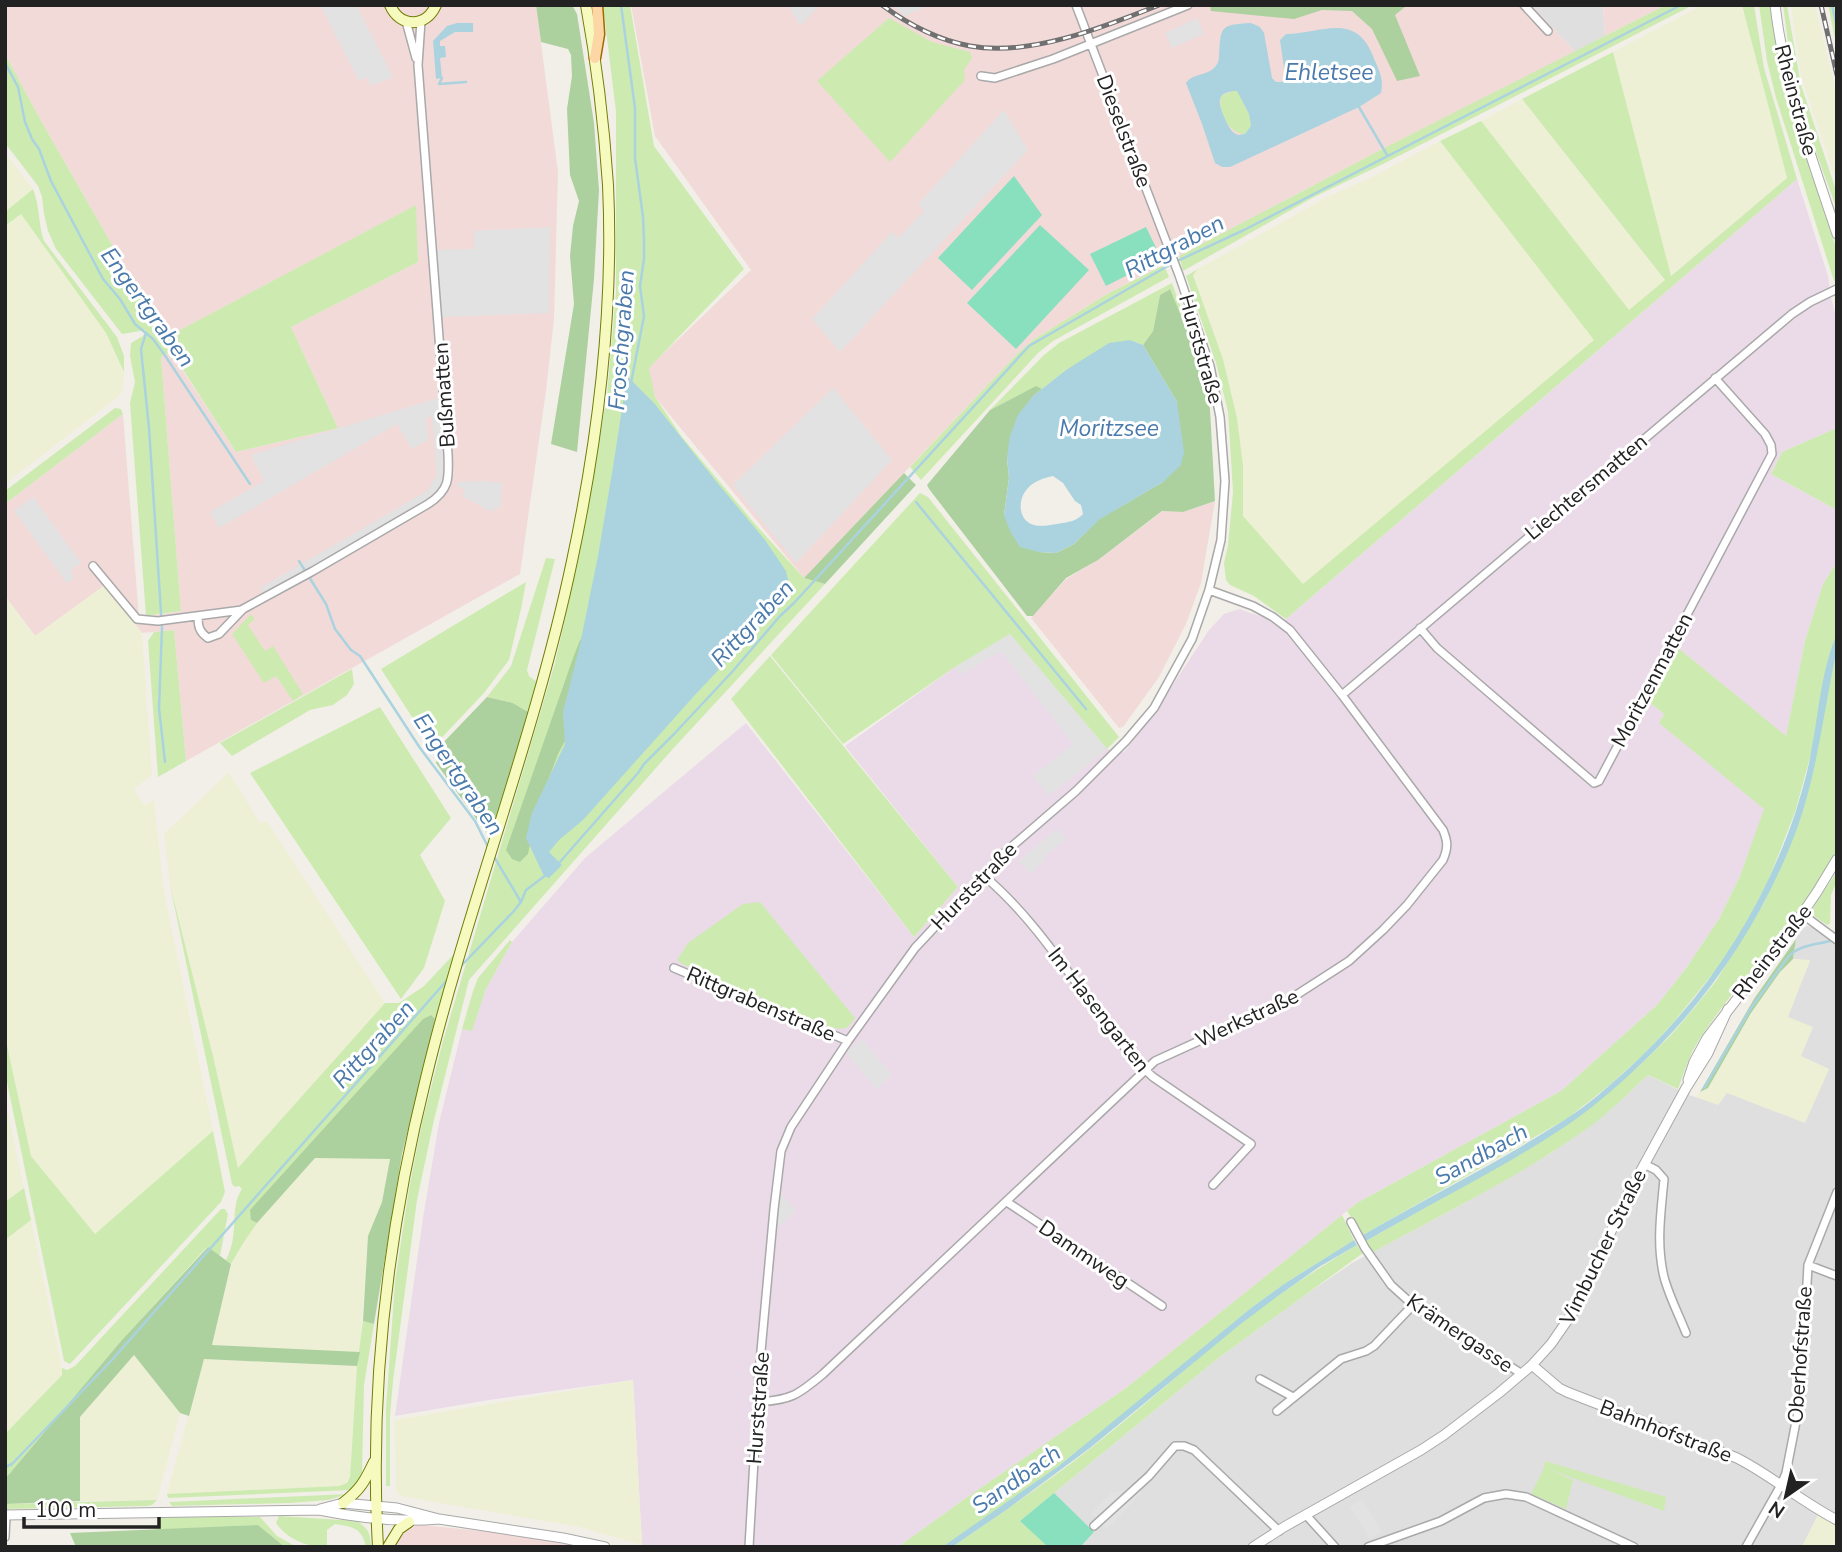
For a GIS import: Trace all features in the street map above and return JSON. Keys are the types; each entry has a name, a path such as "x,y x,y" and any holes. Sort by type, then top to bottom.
{"main road":[{"path":"390,5 398,17 406,21 421,21 438,6"},
{"path":"578,5 588,20"},
{"path":"378,1547 375,1458 378,1383 387,1284 404,1179 445,1006 547,664 572,563 599,397 607,310 608,188 603,116 586,5"},
{"path":"595,58 599,34 597,5"},
{"path":"343,1503 363,1484 375,1458"},
{"path":"388,1547 399,1529 409,1522"}],"street":[{"name":"Dieselstraße","path":"1076,5 1171,257"},
{"path":"981,76 995,78 1053,59 1188,5"},
{"path":"1524,5 1548,31"},
{"name":"Rheinstraße","path":"1776,5 1787,75 1803,133 1837,234"},
{"name":"Bußmatten","path":"406,21 418,65"},
{"name":"Bußmatten","path":"198,616 198,627 202,634 213,638 243,609 435,499 446,488 449,480 418,65 421,21"},
{"name":"Hurststraße","path":"749,1547 774,1209 781,1151 790,1126 915,948 1002,855 1092,776 1154,708 1192,639 1209,590 1221,540 1225,481 1220,417 1210,366 1171,257"},
{"name":"Liechtersmatten","path":"1342,695 1792,314 1837,289"},
{"name":"Moritzenmatten","path":"1420,628 1437,648 1594,783 1600,781 1772,454 1765,434 1715,378"},
{"name":"Bußmatten","path":"93,566 137,619 158,621 243,609"},
{"name":"Werkstraße","path":"758,1402 788,1399 823,1374 1155,1061 1287,1001 1349,961 1399,913 1443,860 1448,842 1443,830 1290,630 1253,606 1209,590"},
{"name":"Rheinstraße","path":"1728,1009 1802,914 1837,859"},
{"name":"Im Hasengarten","path":"983,875 1022,912 1103,1020 1145,1070 1251,1144 1213,1185"},
{"path":"1802,914 1837,940"},
{"name":"Rittgrabenstraße","path":"674,968 848,1041"},
{"name":"Vimbucher Straße","path":"1253,1547 1421,1450 1521,1374 1551,1344 1578,1305 1644,1164 1686,1088 1709,1053 1728,1009"},
{"path":"1644,1164 1656,1170 1664,1179 1659,1226 1660,1253 1665,1279 1686,1333"},
{"name":"Oberhofstraße","path":"1746,1547 1786,1473 1801,1396 1808,1265 1837,1192"},
{"name":"Dammweg","path":"1007,1202 1162,1306"},
{"name":"Krämergasse","path":"1351,1222 1391,1285 1413,1305 1521,1374"},
{"name":"Oberhofstraße","path":"1808,1265 1837,1276"},
{"path":"1277,1411 1341,1359 1374,1346 1413,1305"},
{"name":"Bahnhofstraße","path":"1532,1365 1559,1388 1737,1458 1758,1469 1804,1502 1834,1516"},
{"path":"1260,1379 1293,1397"},
{"path":"1094,1527 1149,1476 1175,1446 1184,1446 1194,1450 1279,1531"},
{"path":"1368,1547 1441,1521 1484,1498 1506,1494 1526,1497 1634,1547"},
{"path":"319,1510 343,1503 397,1508 439,1519 605,1547"},
{"path":"5,1537 6,1515 319,1510 409,1522 439,1519"},
{"path":"1306,1515 1335,1547"}],"shaded area":[{"path":"5,5 536,5 558,172 554,319 520,574 186,761 174,630 142,633 105,585 35,636 5,596 5,504 123,414 139,618 181,611 161,357 170,351 236,452 338,428 291,327 418,262 415,206 163,339 152,323 155,320 5,54"},
{"path":"320,5 356,5 393,77 371,86 367,77 359,81"},
{"path":"631,5 1532,5 1575,52 1390,145 1107,294 1033,340 804,578 655,397 648,368 751,270 655,136"},
{"path":"788,5 820,5 800,26"},
{"path":"892,5 930,5 905,16"},
{"path":"1532,5 1603,5 1605,36 1575,52"},
{"path":"1603,5 1666,5 1605,36"},
{"path":"1197,18 1204,34 1172,48 1165,33"},
{"path":"1004,110 1028,150 840,352 812,319 892,232 898,238 924,211 918,204"},
{"path":"1797,179 1828,276 1837,320 1837,428 1782,452 1771,474 1837,510 1837,562 1823,584 1805,641 1786,737 1677,647 1648,701 1664,714 1660,723 1765,809 1740,876 1719,919 1687,967 1657,1005 1561,1091 1357,1203 1126,1388 898,1547 645,1547 642,1545 633,1380 395,1416 439,1123 462,1029 472,1030 486,989 512,942 585,858 746,723 914,937 958,887 845,746 955,667 1010,634 1107,749 1124,752 1151,718 1209,630 1224,614 1239,609 1263,617 1278,626"},
{"path":"550,227 549,313 439,317 435,250 474,249 474,231"},
{"path":"833,388 892,460 796,563 733,485"},
{"path":"438,398 444,477 440,489 264,595 260,588 427,491 437,475 432,416 426,418 428,440 412,449 397,424 219,528 210,512 264,481 251,455"},
{"path":"458,482 502,483 500,509 496,507 492,512 462,496 465,490 456,485"},
{"path":"33,497 81,563 70,571 74,578 67,583 14,511"},
{"path":"1215,501 1201,583 1186,624 1159,677 1123,727 1119,728 1031,618 1066,579 1098,560 1163,511 1183,512"},
{"path":"1010,634 1107,749 1049,796 1033,776 1073,744 1001,651 960,675 955,667"},
{"path":"1057,829 1066,839 1045,856 1047,859 1030,874 1019,861"},
{"path":"1808,926 1837,936 1837,1520 1818,1515 1802,1547 1048,1547 1020,1521 1217,1359 1298,1300 1352,1263 1551,1153 1598,1120 1648,1075 1689,1095 1718,1104 1726,1093 1801,1056 1787,1017 1810,961 1793,959 1797,930"},
{"path":"862,1039 892,1075 876,1089 846,1053"},
{"path":"779,1191 796,1211 776,1229"},
{"path":"1143,1491 1107,1529 1091,1514 1111,1493"},
{"path":"1362,1499 1382,1531 1370,1539 1350,1507"},
{"path":"422,1525 510,1534 582,1547 396,1547 397,1541 406,1530"}],"green space":[{"path":"536,5 572,5 577,14 594,123 599,190 594,279 577,452 551,444 574,304 570,256 579,201 570,175 567,109 572,76 571,55 568,49 541,42"},
{"path":"603,5 630,5 654,146 744,269 649,368 655,397 682,437 804,578 825,584 671,751 469,980 417,1200 393,1381 390,1486 386,1486 386,1408 395,1282 422,1123 443,1041 555,663 576,570 607,396 616,292 616,112"},
{"path":"1210,5 1404,5 1395,15 1420,76 1397,81 1372,29 1352,11 1322,10 1294,19 1211,11"},
{"path":"1666,5 1693,5 1314,197 1183,271 1179,256"},
{"path":"1703,5 1742,5 1787,178 1670,276 1613,52"},
{"path":"1742,5 1754,5 1764,68 1797,179 1286,619 1254,596 1230,585 1226,580 1224,563 1233,492 1228,412 1216,363 1186,276 1198,269 1193,275 1223,359 1237,418 1243,465 1243,516 1303,584 1594,340 1440,141 1481,121 1629,310 1665,280 1522,99 1613,52 1671,276 1787,178"},
{"path":"1759,5 1771,5 1784,83 1837,251 1837,281 1834,281 1776,98 1767,61"},
{"path":"1783,5 1787,5 1801,85 1837,193 1837,210 1797,91"},
{"path":"1791,5 1815,5 1837,96 1837,183 1804,86"},
{"path":"1828,5 1836,5 1837,48"},
{"path":"889,18 932,42 970,52 972,58 964,70 965,80 890,162 817,81"},
{"path":"5,54 155,320 152,324 163,339 416,205 418,262 291,327 338,428 236,452 171,351 161,357 181,611 146,616 130,403 135,382 130,356 131,343 143,336 146,330 122,334 56,249 48,231 38,186 5,143"},
{"path":"1237,90 1249,114 1251,126 1245,134 1229,126 1222,114 1222,95"},
{"path":"1522,99 1665,281 1629,311 1481,121"},
{"path":"1440,141 1595,340 1303,585 1243,516 1243,465 1237,418 1223,359 1193,275 1198,269 1325,198"},
{"path":"5,153 33,189 5,212"},
{"path":"1014,176 1042,215 972,290 938,258"},
{"path":"33,189 44,241 117,337 124,356 124,372 106,333 21,214 5,226 5,212"},
{"path":"21,214 106,333 124,372 123,388 119,396 5,484 5,226"},
{"path":"1040,225 1089,270 1016,349 967,303"},
{"path":"1146,227 1161,258 1106,286 1090,254"},
{"path":"1164,265 1169,277 1053,341 1038,353 921,480 910,467 1033,340 1107,294"},
{"path":"1172,283 1202,367 1169,289 1160,295 1153,331 1143,345 1130,340 1066,370 1042,389 1035,387 990,410 1059,343"},
{"path":"1170,289 1202,367 1210,409 1215,501 1183,512 1162,511 1098,560 1066,578 1033,616 1027,616 927,485 990,410 1036,386 1042,389 1033,396 1007,458 1009,478 1004,515 1039,552 1056,553 1074,544 1099,519 1163,482 1177,402 1143,345 1153,331 1160,295"},
{"path":"115,408 121,409 123,414 5,504 5,491"},
{"path":"1837,428 1837,510 1771,474 1782,452"},
{"path":"904,473 916,485 825,584 804,578"},
{"path":"920,493 928,497 1119,737 1107,749 1010,634 955,667 843,744 771,655"},
{"path":"546,558 555,559 527,670 529,676 537,682 528,712 513,703 487,697 511,666"},
{"path":"1837,562 1837,633 1828,660 1811,754 1795,812 1769,879 1746,924 1722,962 1673,1023 1643,1055 1568,1118 1363,1235 1347,1211 1561,1091 1657,1005 1687,967 1719,919 1740,876 1764,809 1659,723 1664,714 1648,701 1677,647 1786,736 1805,641 1823,584"},
{"path":"526,582 509,660 484,693 432,748 381,669"},
{"path":"105,585 142,633 152,775 134,789 144,805 154,800 164,892 213,1131 95,1234 31,1156 5,1036 5,596 35,636"},
{"path":"251,614 255,619 248,625 265,651 273,646 303,694 293,701 276,676 264,683 232,634"},
{"path":"174,630 186,761 158,777 148,641 154,632"},
{"path":"591,631 585,704 558,754 536,813 528,854 520,862 512,859 506,850 573,658 580,640"},
{"path":"1837,649 1837,849 1806,900 1699,1040 1678,1089 1648,1075 1596,1122 1570,1141 1487,1191 1373,1252 1366,1241 1561,1129 1639,1066 1671,1035 1716,981 1764,903 1798,825"},
{"path":"770,656 958,887 914,937 731,699"},
{"path":"352,669 354,684 347,695 333,705 310,710 232,756 220,743"},
{"path":"487,697 513,703 528,712 490,838 436,763 439,747"},
{"path":"380,707 451,818 420,855 445,901 424,968 401,999 250,773"},
{"path":"229,772 260,823 267,821 385,1003 238,1168 170,885 164,834"},
{"path":"1837,871 1837,881 1831,895 1830,924 1827,925 1814,916 1813,908"},
{"path":"170,885 238,1168 385,1003 399,1003 424,986 455,953 435,1019 430,1015 251,1220 257,1223 231,1264 226,1260 233,1241 237,1200 242,1189 232,1184"},
{"path":"760,902 855,1018 848,1027 833,1028 677,960 688,943 743,904"},
{"path":"1796,939 1793,959 1780,972 1751,1013 1708,1088 1700,1092 1754,999"},
{"path":"510,940 512,942 486,989 472,1031 462,1029 478,978"},
{"path":"1793,959 1810,960 1788,1017 1813,1027 1801,1056 1829,1069 1805,1123 1727,1093 1718,1105 1696,1097 1708,1088 1751,1013 1780,972"},
{"path":"431,1015 435,1019 402,1154 374,1324 363,1321 368,1236 382,1202 390,1159 315,1158 257,1223 251,1220 250,1210 423,1019"},
{"path":"5,1036 31,1156 95,1234 213,1131 225,1192 221,1202 70,1364 64,1361 5,1072"},
{"path":"5,1098 24,1188 5,1202"},
{"path":"315,1158 390,1158 382,1202 368,1236 360,1352 212,1345 231,1264 257,1223"},
{"path":"24,1188 31,1220 5,1240 5,1202"},
{"path":"221,1209 225,1209 228,1214 220,1256 207,1247 121,1341 5,1479 5,1434 62,1375 62,1368 67,1370 75,1366"},
{"path":"1342,1215 1354,1240 1251,1308 1060,1465 942,1547 898,1547 1126,1388"},
{"path":"31,1220 62,1375 5,1434 5,1240"},
{"path":"1357,1245 1363,1253 1217,1359 1020,1521 1048,1547 952,1547 1091,1448 1257,1312"},
{"path":"208,1247 231,1264 212,1345 360,1352 357,1366 204,1359 189,1416 180,1413 134,1355 80,1417 80,1501 5,1504 5,1479 121,1341"},
{"path":"363,1321 374,1324 364,1385 362,1473 351,1490 168,1498 167,1494 339,1486 347,1483 350,1477 357,1366"},
{"path":"134,1355 180,1413 157,1500 80,1501 80,1417"},
{"path":"204,1359 357,1366 350,1477 347,1483 339,1486 167,1494"},
{"path":"633,1380 642,1545 579,1527 400,1496 396,1491 395,1420"},
{"path":"1545,1461 1666,1497 1664,1511 1548,1469 1573,1480 1566,1509 1531,1494"},
{"path":"1054,1493 1094,1532 1080,1547 1048,1547 1020,1521"},
{"path":"348,1494 328,1500 290,1503 172,1506 169,1502"},
{"path":"157,1500 147,1506 5,1509 5,1504"},
{"path":"1818,1515 1837,1524 1837,1547 1802,1547"},
{"path":"279,1516 357,1521 368,1532 371,1547 366,1547 362,1535 355,1529 335,1524 327,1530 327,1547 305,1544 281,1529 276,1523"},
{"path":"162,1517 260,1517 277,1536 297,1547 285,1547 258,1525 155,1530"},
{"path":"258,1525 285,1547 76,1547 70,1533"}],"water":[{"path":"473,23 473,32 455,32 440,41 440,46 445,46 446,57 440,58 442,78 436,79 433,41 447,26"},
{"name":"Ehletsee","path":"1251,23 1260,27 1264,33 1272,78 1276,82 1284,80 1280,40 1286,34 1336,28 1357,34 1366,42 1379,70 1381,93 1359,107 1230,167 1222,167 1215,163 1186,83 1215,67 1220,39 1227,26","holes":["1237,91 1249,114 1251,126 1245,134 1240,135 1229,127 1220,103 1223,94"]},
{"name":"Moritzsee","path":"1130,340 1143,345 1177,402 1184,452 1181,465 1163,482 1100,519 1074,544 1056,553 1020,547 1004,515 1009,478 1007,458 1010,436 1018,415 1033,396 1066,370 1109,343","holes":["1053,476 1063,483 1075,501 1081,505 1083,514 1071,521 1046,526 1029,523 1021,509 1024,493 1039,480"]},
{"path":"627,376 654,403 765,540 786,571 791,592 583,820 559,840 549,852 562,865 549,878 544,876 526,838 532,813 565,744 563,712 598,556"},
{"path":"1837,633 1837,649 1816,761 1798,826 1767,897 1728,962 1705,993 1654,1051 1594,1106 1512,1159 1366,1241 1363,1235 1516,1149 1582,1108 1656,1042 1706,983 1748,919 1795,814 1808,767 1824,677"},
{"path":"1354,1240 1357,1245 1319,1267 1242,1323 1090,1448 952,1547 942,1547 1060,1465 1251,1308"}],"waterway":[{"name":"Froschgraben","path":"621,5 635,108 635,158 644,240 640,286 644,316 631,383"},
{"name":"Rittgraben","path":"559,863 644,764 732,672 780,616 1029,346 1173,263 1244,230 1681,5"},
{"name":"Rittgraben","path":"1832,5 1837,28"},
{"name":"Engertgraben","path":"5,63 18,87 25,122 51,181 103,279 120,299 135,324 153,339 164,354 250,484"},
{"path":"442,78 439,84 466,82"},
{"path":"1359,107 1387,155"},
{"path":"146,333 141,349 162,628 159,708 165,762"},
{"path":"916,502 1086,709"},
{"name":"Engertgraben","path":"299,561 326,604 335,629 351,650 360,656 420,748 475,821 489,849"},
{"name":"Engertgraben","path":"493,855 521,902"},
{"name":"Rittgraben","path":"461,966 513,912 526,890 546,875"},
{"path":"1704,1088 1751,1008 1788,957 1803,947 1834,940"},
{"name":"Rittgraben","path":"5,1467 12,1464 111,1361 449,978"}],"railway":[{"path":"882,5 935,36 970,46 993,48 1042,44 1066,38 1159,5"},
{"path":"1821,5 1837,75"}],"water label":[{"name":"Sandbach","path":"1481,1154"},
{"name":"Sandbach","path":"1016,1479"}]}
